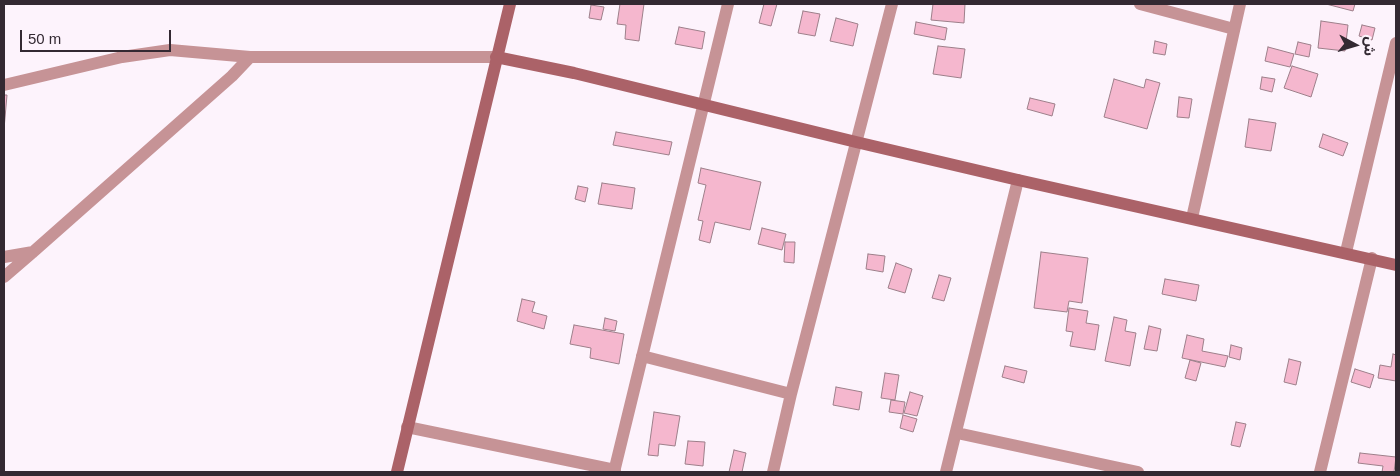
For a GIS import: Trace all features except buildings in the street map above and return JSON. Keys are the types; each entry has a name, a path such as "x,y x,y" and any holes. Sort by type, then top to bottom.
{"street":[{"path":"397,472 510,4"},
{"path":"407,427 615,471 728,4"},
{"path":"773,472 791,394 892,4"},
{"path":"1140,4 1234,29"},
{"path":"1192,218 1240,4"},
{"path":"1346,252 1395,58 1396,43"},
{"path":"4,85 122,58 170,50 250,57 496,58 574,73 1018,180 1346,252 1396,265"},
{"path":"4,277 232,76 250,57"},
{"path":"946,472 1018,180"},
{"path":"4,257 33,252"},
{"path":"1320,472 1372,258"},
{"path":"642,356 791,394"},
{"path":"957,433 1135,472"}]}
